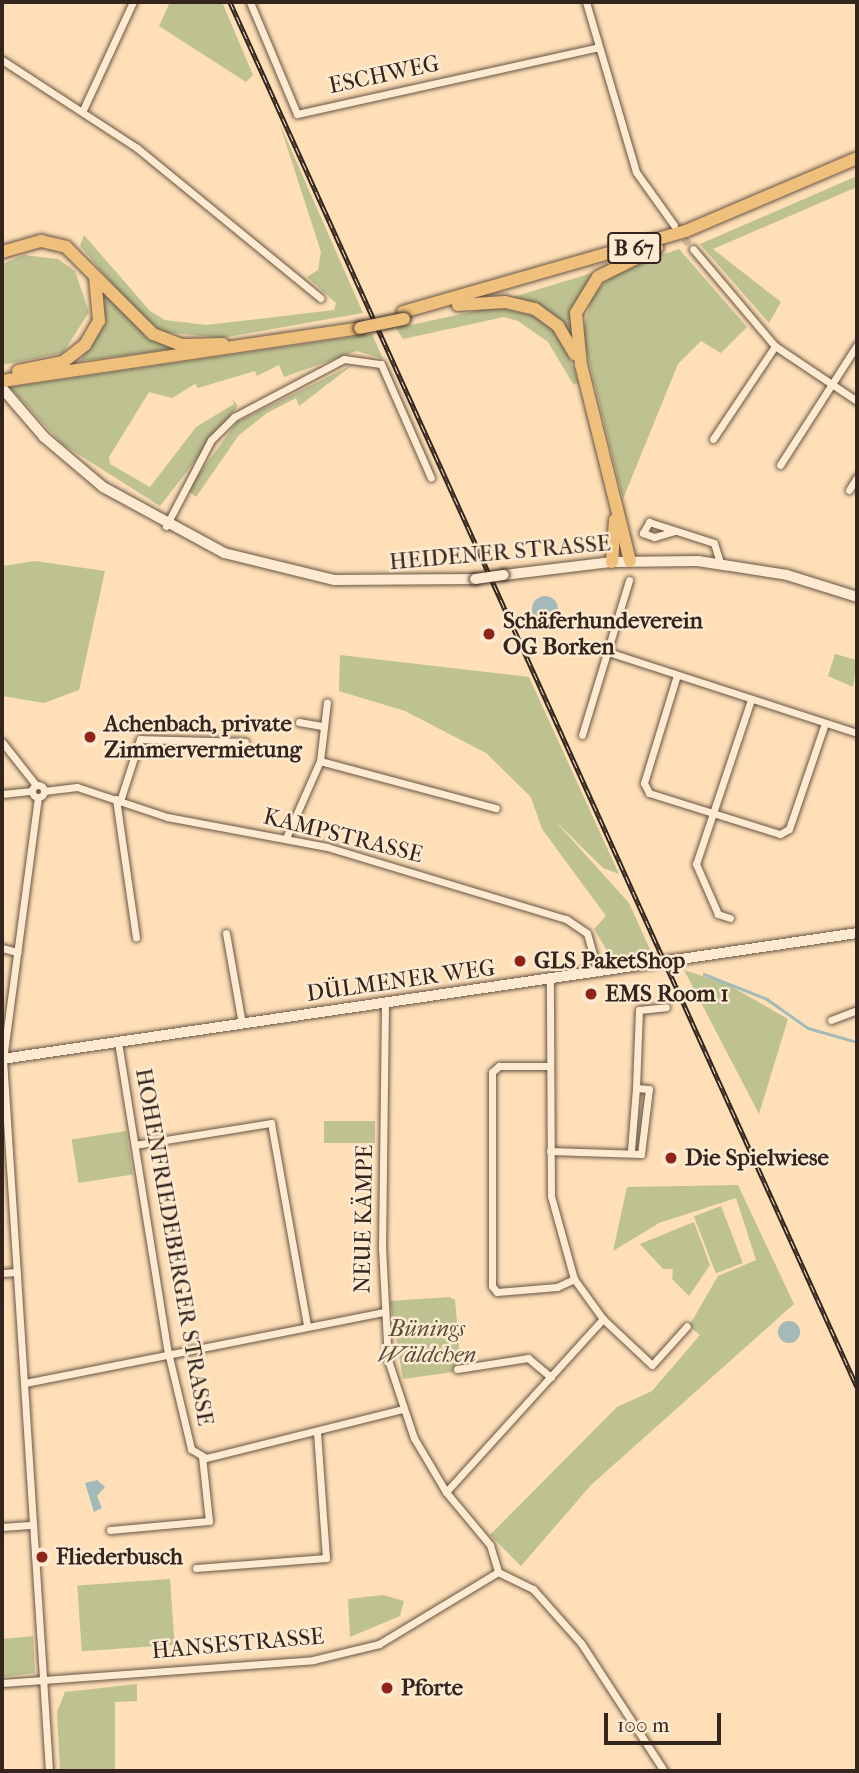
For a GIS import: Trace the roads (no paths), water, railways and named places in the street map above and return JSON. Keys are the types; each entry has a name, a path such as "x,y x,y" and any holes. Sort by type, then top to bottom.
{"highway":[{"name":"B 67","path":"403,316 686,231 857,158"},
{"name":"B 67","path":"2,373 18,375 360,324 458,305 667,244 857,166"},
{"path":"2,252 41,241 66,247 90,264 153,334 182,345 223,344"},
{"path":"630,561 615,513 581,365 576,313 587,288 611,267 667,244"},
{"path":"18,375 63,362 85,345 100,303 90,264"},
{"path":"458,305 505,302 535,309 558,326 581,365"},
{"name":"B 67","path":"2,381 18,375 360,324"},
{"path":"612,562 615,513"}],"main road":[{"name":"HEIDENER STRASSE","path":"2,388 80,470 165,526 248,561 312,576 398,584 475,579 612,562 720,563 857,597"},
{"name":"DÜLMENER WEG","path":"2,1059 857,933"}],"street":[{"path":"83,110 133,2"},
{"name":"ESCHWEG","path":"250,2 297,114 598,47"},
{"path":"586,2 636,172 674,225"},
{"path":"2,60 83,110 320,298"},
{"path":"693,249 775,346 857,401"},
{"path":"780,465 857,345"},
{"path":"713,439 775,346"},
{"path":"165,526 211,440 234,417 344,359 381,364 431,478"},
{"path":"849,490 857,477"},
{"path":"676,531 714,544 720,563"},
{"path":"582,735 629,580"},
{"path":"608,652 857,733"},
{"path":"677,675 644,783 649,793 780,834 789,830 825,723"},
{"path":"730,918 718,914 696,864 751,700"},
{"path":"286,838 320,761 322,726 327,702"},
{"path":"299,722 322,726"},
{"path":"136,938 118,800 141,739 245,742"},
{"path":"2,742 35,791 2,1059 50,1771"},
{"path":"320,761 496,808"},
{"name":"KAMPSTRASSE","path":"35,791 77,787 167,817 286,838 566,919 587,933 597,972"},
{"path":"2,794 35,791"},
{"path":"226,933 242,1024"},
{"path":"2,948 17,952"},
{"path":"550,979 552,1207 574,1279 603,1319 652,1365 687,1326"},
{"name":"NEUE KÄMPE","path":"385,1003 383,1312 402,1409 446,1492 490,1545 498,1572"},
{"path":"631,1150 639,1010 666,1007"},
{"path":"831,1020 857,1010"},
{"name":"HOHENFRIEDEBERGER STRASSE","path":"118,1042 169,1355 191,1449 202,1457 317,1432 402,1409"},
{"path":"550,1066 499,1066 492,1072 492,1286 497,1292 557,1287 574,1279"},
{"path":"550,1152 645,1150 649,1089 636,1088"},
{"path":"135,1145 271,1122 307,1326"},
{"path":"2,1273 17,1272"},
{"path":"25,1383 383,1312"},
{"path":"446,1492 603,1319"},
{"path":"457,1369 528,1358 551,1377"},
{"path":"196,1568 326,1558 317,1432"},
{"path":"110,1530 209,1521 202,1457"},
{"path":"2,1527 33,1525"},
{"path":"498,1572 533,1589 597,1662 664,1771"},
{"name":"HANSESTRASSE","path":"2,1682 313,1660 379,1644 498,1572"}],"water":[{"path":"545,596 554,600 558,609 554,618 545,622 536,618 532,609 536,600"},
{"path":"789,1321 799,1328 800,1332 793,1342 789,1343 779,1336 778,1332 785,1322"},
{"path":"97,1480 105,1487 97,1496 102,1508 94,1512 85,1483"}],"waterway":[{"path":"704,974 767,999 808,1028 857,1042"}],"tunnel":[{"path":"678,230 693,249"}],"railway":[{"path":"230,2 857,1387"}],"place":[{"name":"Schäferhundeverein OG Borken","path":"489,634"},
{"name":"Achenbach, private Zimmervermietung","path":"90,737"},
{"name":"GLS PaketShop","path":"520,961"},
{"name":"EMS Room 1","path":"591,994"},
{"name":"Die Spielwiese","path":"671,1158"},
{"name":"Fliederbusch","path":"42,1557"},
{"name":"Pforte","path":"387,1688"}],"park label":[{"name":"Bünings Wäldchen","path":"427,1342"}]}
